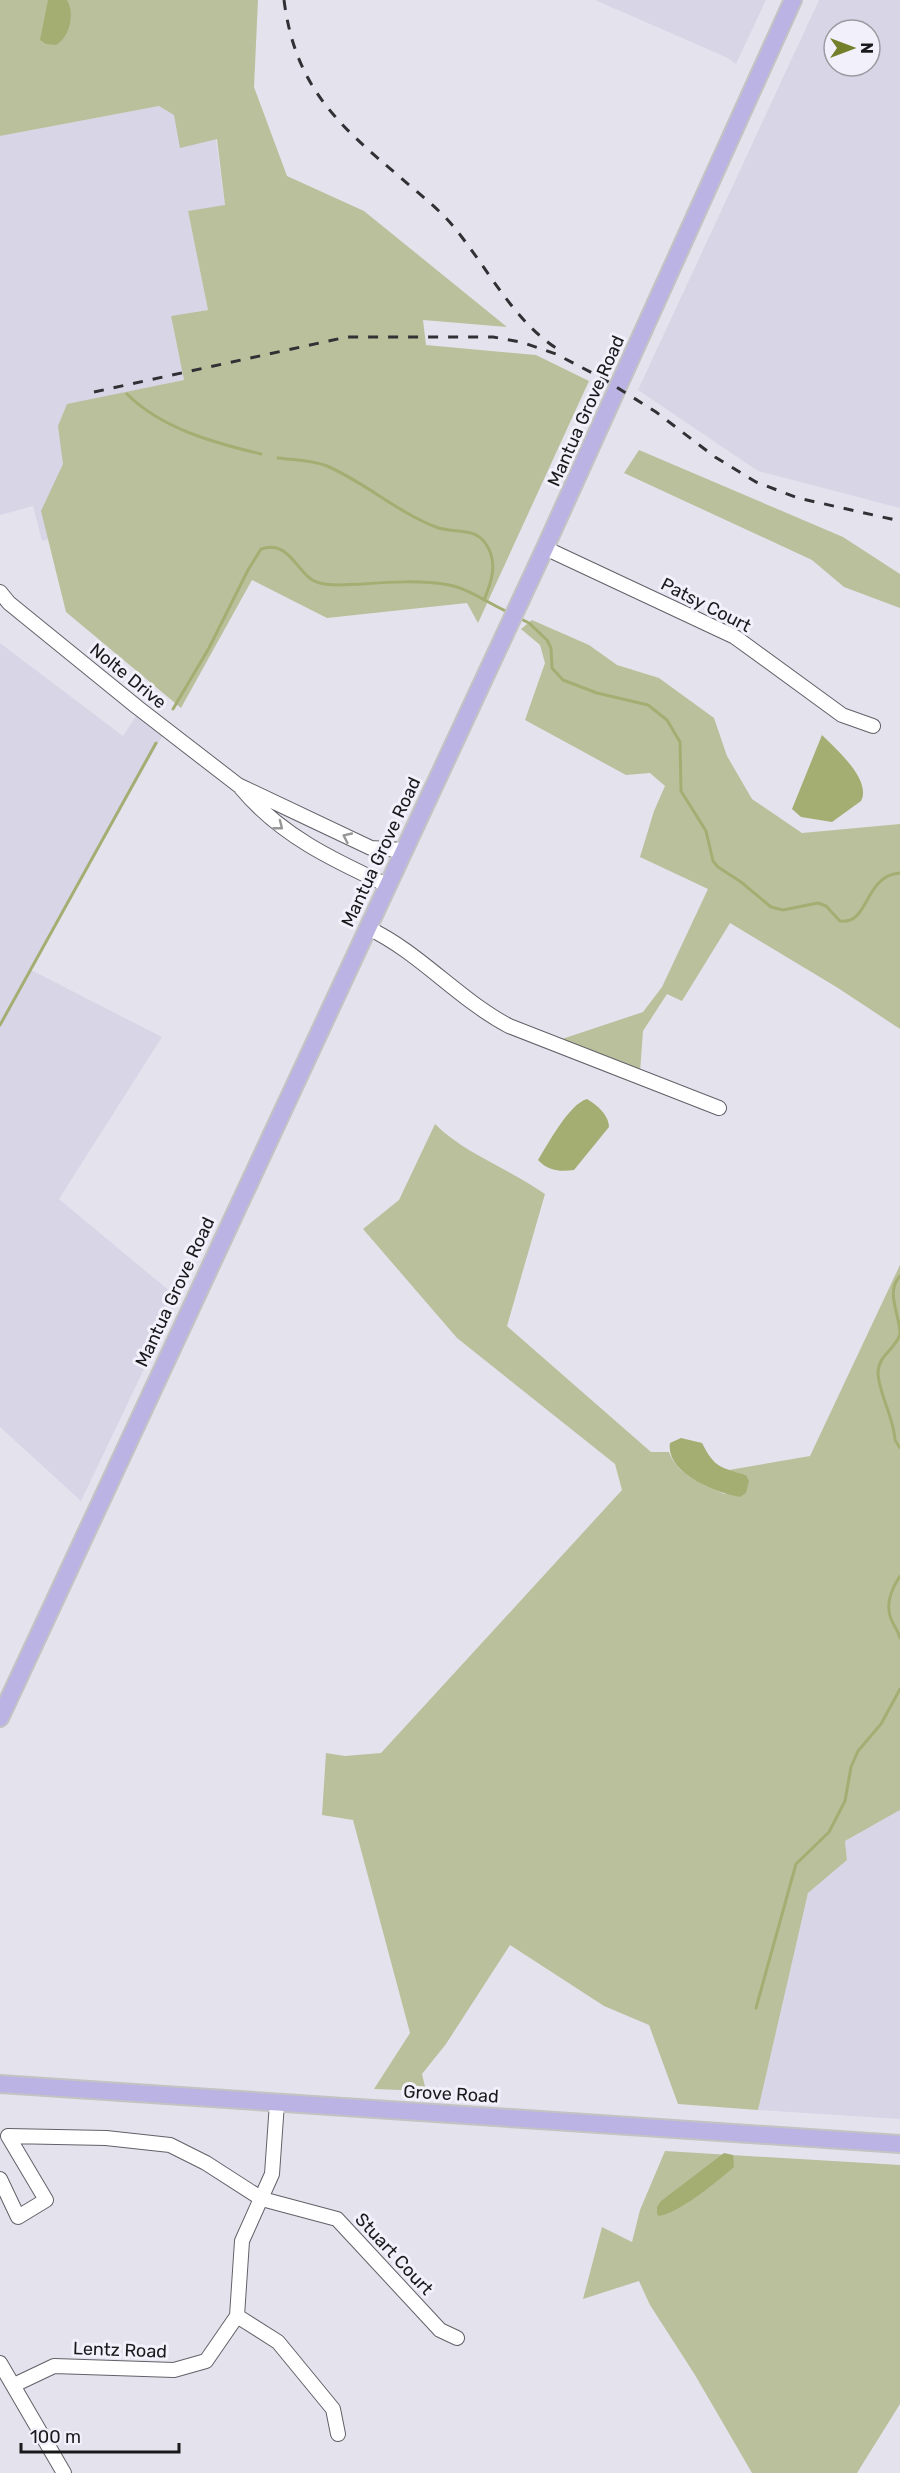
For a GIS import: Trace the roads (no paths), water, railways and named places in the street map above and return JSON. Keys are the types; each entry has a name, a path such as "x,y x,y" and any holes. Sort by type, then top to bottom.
{"main road":[{"name":"Mantua Grove Road","path":"0,1718 545,548 793,0"},
{"name":"Grove Road","path":"0,2084 900,2144"}],"street":[{"name":"Patsy Court","path":"545,548 735,637 842,715 873,726"},
{"name":"Nolte Drive","path":"0,592 9,603 137,707 238,784 371,848 403,850"},
{"name":"Nolte Drive","path":"238,784 257,808 300,842 387,885"},
{"path":"368,928 388,938 485,1013 508,1026 719,1108"},
{"path":"277,2103 272,2174 242,2241 237,2316 278,2342 333,2409 338,2434"},
{"name":"Stuart Court","path":"4,2141 106,2138 170,2145 206,2163 262,2199 337,2218 440,2330 457,2338"},
{"path":"0,2179 18,2217 46,2200 4,2141"},
{"name":"Lentz Road","path":"14,2385 54,2366 174,2370 206,2361 237,2316"},
{"path":"0,2363 64,2473"}],"waterway":[{"path":"127,394 156,417 190,433 261,454"},
{"path":"278,458 309,461 327,466 422,521 436,527 469,533 481,538 490,551 493,565 484,600"},
{"path":"173,709 209,648 261,549 271,547 280,549 312,580 320,583 336,585 394,582 438,583 472,593 508,612"},
{"path":"519,618 529,623 547,640 551,648 552,668 563,680 597,693 648,705 667,720 680,742 681,791 706,831 713,861 771,907 783,910 818,903 826,906 840,921 850,920 857,916 879,882 888,876 900,873"},
{"path":"0,1025 156,743"},
{"path":"900,1276 893,1297 900,1334 881,1361 878,1373 895,1440 900,1448"},
{"path":"900,1576 889,1602 889,1613 900,1638"},
{"path":"756,2008 796,1864 829,1832 845,1801 851,1767 858,1751 881,1724 900,1689"}],"railway":[{"path":"284,0 298,56 309,80 323,101 357,139 447,219 514,309 543,338 559,350"},
{"path":"94,392 347,337 493,337 521,342 556,354 602,378 656,412 715,457 756,482 798,498 900,521"}]}
